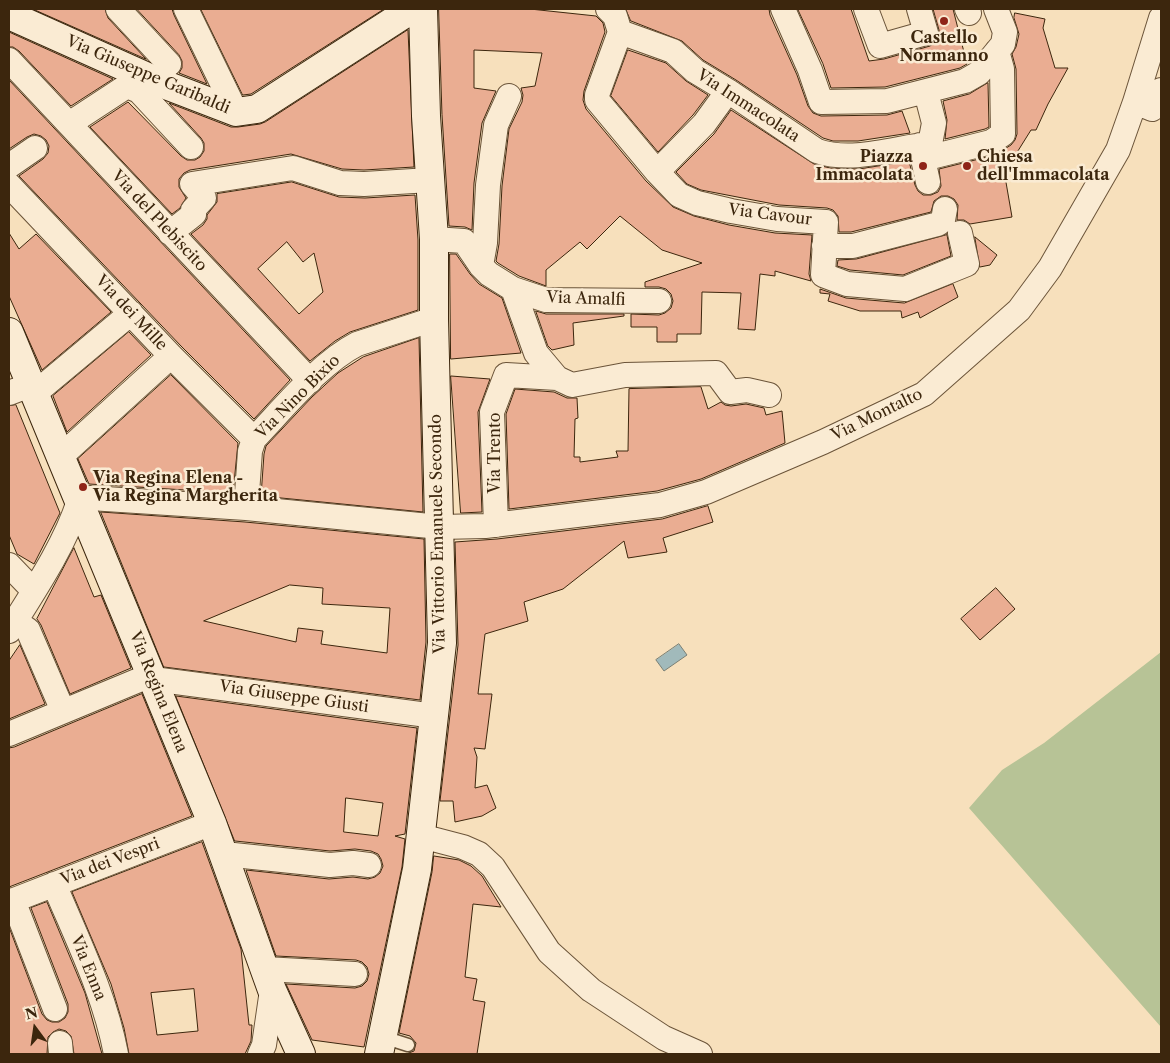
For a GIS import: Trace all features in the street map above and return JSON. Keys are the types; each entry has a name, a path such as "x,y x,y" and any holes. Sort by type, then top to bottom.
{"street":[{"path":"118,9 169,64"},
{"path":"186,9 236,112"},
{"name":"Via Giuseppe Garibaldi","path":"9,14 163,84 236,112 257,109 412,9"},
{"name":"Via Vittorio Emanuele Secondo","path":"381,1046 422,836 442,643 434,319 434,238 426,116 423,9"},
{"path":"608,9 615,16 620,32"},
{"path":"858,9 866,9 880,46 926,33 919,9"},
{"path":"784,10 810,70 821,102 887,101 965,81 979,73 1004,44 1005,32 996,9"},
{"name":"Via Montalto","path":"79,501 90,498 246,508 440,527 496,525 660,505 706,492 824,442 924,394 1019,310 1045,275 1118,150 1161,18"},
{"name":"Via Immacolata","path":"620,32 673,51 695,71 728,91 817,152 826,154 879,153 923,158 991,142 1003,134 1002,69 997,52"},
{"name":"Via Cavour","path":"620,32 596,100 657,172 680,195 697,203 731,211 777,219 826,222 822,274 847,284 905,289 967,264 960,233"},
{"name":"Via del Plebiscito","path":"9,60 310,381"},
{"path":"69,124 127,86 139,91 191,147"},
{"path":"1135,102 1152,109 1161,90"},
{"path":"657,172 704,124 728,91"},
{"path":"923,158 930,144 934,123 926,92"},
{"path":"481,266 485,243 488,185 496,125 508,96"},
{"path":"9,166 35,148"},
{"path":"170,232 194,214 193,210 204,198 192,184 293,168 340,183 364,184 430,180"},
{"name":"Via dei Mille","path":"9,185 171,356 254,439"},
{"path":"824,246 854,246 938,224 942,220 945,209"},
{"name":"Via Amalfi","path":"434,238 464,241 481,266 489,274 513,289 546,300 659,301"},
{"path":"513,289 536,353 557,378 572,385 625,375 716,374 730,392 747,390 769,395"},
{"path":"24,391 131,313"},
{"name":"Via Nino Bixio","path":"246,508 250,452 254,439 310,381 345,350 357,344 434,319"},
{"name":"Via Regina Elena","path":"9,332 24,391 60,457 79,501 212,823 269,979 301,1054"},
{"path":"60,457 171,356"},
{"name":"Via Trento","path":"496,525 492,412 506,375 557,378"},
{"path":"63,711 28,630 12,626 34,592 73,520 79,501"},
{"path":"9,565 34,592"},
{"path":"9,734 152,677"},
{"name":"Via Giuseppe Giusti","path":"152,677 435,716"},
{"name":"Via dei Vespri","path":"11,901 212,823"},
{"path":"422,836 463,847 479,854 493,866 549,952 599,995 664,1038 700,1054"},
{"path":"224,854 330,866 353,863 369,865"},
{"name":"Via Enna","path":"54,884 97,987 112,1034 116,1054"},
{"path":"11,901 55,1009"},
{"path":"260,1054 264,1045 269,979 355,974"}],"lane":[{"path":"381,1046 408,1045"}],"green space":[{"path":"1161,652 1161,1027 969,808 1002,770 1044,743"}],"water":[{"path":"679,644 687,655 664,671 656,660"}],"building":[{"path":"33,9 105,9 108,18 146,59"},
{"path":"137,9 172,9 207,84 179,73 182,68 182,61 179,55"},
{"path":"201,9 384,9 251,94 243,95"},
{"path":"439,9 530,9 596,16 603,23 605,32 584,91 583,100 586,109 646,181 673,207 694,216 729,225 775,233 812,235 809,274 811,281 775,271 775,276 760,274 755,330 738,329 741,293 702,292 701,334 677,334 677,342 657,342 657,327 631,327 631,314 659,315 671,308 673,301 671,294 666,289 645,287 645,282 702,263 662,250 620,216 587,249 580,242 546,270 546,286 519,276 498,263 496,261 499,244 502,186 509,129 522,102 521,88 535,86 542,53 474,50 474,88 496,91 482,123 474,183 472,230 465,227 449,226 442,115"},
{"path":"626,9 769,9 808,106 813,113 821,116 887,115 902,111 910,133 858,141 833,141 823,138 703,60 682,41 631,21"},
{"path":"798,9 851,9 869,61 884,59 930,46 936,42 939,36 933,9 953,9 967,64 960,68 885,87 831,88 823,64"},
{"path":"1015,13 1045,19 1043,28 1055,68 1068,68 1036,130 1031,130 1011,162 1003,165 1012,217 970,224 964,220 957,220 958,205 954,199 948,196 941,196 934,201 931,212 851,232 839,232 838,216 833,210 779,205 701,190 687,184 676,172 714,134 731,110 814,164 830,168 859,169 909,161 918,191 923,195 931,195 938,192 941,186 939,169 995,155 1011,145 1015,140 1017,134 1016,69 1012,54 1019,34 1014,18"},
{"path":"408,30 414,167 364,170 342,169 291,154 190,170 179,179 179,187 186,198 180,208 172,214 90,127 128,102 181,156 187,160 195,160 204,151 204,143 169,103 231,127 260,124"},
{"path":"9,32 113,79 71,106 19,51 9,47"},
{"path":"628,50 666,63 686,81 708,95 693,115 658,152 611,96"},
{"path":"9,80 290,380 254,419 181,346 19,176 43,159 48,153 49,146 41,136 34,134 9,149"},
{"path":"988,83 989,127 945,139 947,120 943,101 969,94"},
{"path":"292,182 339,197 365,198 415,195 418,240 418,310 350,332 335,341 310,361 191,234 203,225 207,219 207,215 217,202 217,194","holes":["287,242 303,262 314,253 323,292 299,314 258,269"]},
{"path":"9,233 19,249 36,234 111,312 42,370 9,296"},
{"path":"947,235 951,256 903,275 850,270 837,266 838,260 856,259"},
{"path":"975,237 997,255 990,265 980,267"},
{"path":"450,254 456,254 479,284 502,298 521,353 451,359"},
{"path":"953,284 958,297 920,318 918,312 902,318 901,311 860,311 828,301 830,294 820,293 820,289 846,298 904,303"},
{"path":"536,311 546,314 624,314 624,316 573,323 574,345 552,350 548,346"},
{"path":"129,332 151,355 67,432 53,396"},
{"path":"419,338 423,512 261,496 266,446 312,397 338,373 363,357"},
{"path":"171,375 238,443 233,493 89,484 78,459"},
{"path":"451,376 490,379 478,412 482,512 461,513"},
{"path":"701,387 708,409 721,402 731,406 746,404 764,408 766,415 782,411 785,443 701,479 657,491 509,509 506,414 515,389 554,392 567,398 577,398 578,418 575,419 574,457 580,457 580,462 618,457 616,451 628,451 629,389"},
{"path":"16,405 60,513 34,564 17,554 9,535 9,406"},
{"path":"708,506 713,522 663,538 667,552 628,558 624,541 563,589 524,602 528,621 485,634 478,694 492,694 485,749 474,748 477,757 475,788 487,785 496,808 482,816 455,822 453,801 440,801 458,645 455,542 497,539 662,519"},
{"path":"101,512 245,522 424,539 426,642 420,700 164,667","holes":["290,585 323,588 322,604 390,608 387,653 321,644 323,631 298,628 296,642 204,621"]},
{"path":"74,548 94,597 101,595 131,668 70,694 37,619"},
{"path":"996,588 1015,609 980,640 961,619"},
{"path":"20,645 45,704 9,719 9,661"},
{"path":"142,694 192,816 9,887 9,748"},
{"path":"176,696 417,728 405,834 395,836 405,839 402,867 364,1047 312,1040 286,984 355,988 362,986 367,981 369,974 367,967 362,962 356,960 276,956 246,870 329,879 353,877 368,879 380,873 383,866 378,854 355,849 330,851 235,841","holes":["346,798 383,803 378,836 344,832"]},
{"path":"202,842 241,949 249,1025 252,1025 251,1041 245,1054 129,1054 124,1028 111,984 72,892","holes":["194,989 198,1031 157,1035 151,993"]},
{"path":"434,856 459,860 471,866 482,876 501,907 473,904 465,977 477,979 473,1000 485,1002 477,1054 406,1054 414,1051 416,1043 410,1036 399,1033"},
{"path":"47,902 85,993 102,1054 74,1054 71,1036 66,1031 59,1029 48,1037 47,1054 9,1054 9,927 42,1014 47,1020 59,1022 65,1018 68,1012 68,1004 31,908"}],"place":[{"name":"Castello Normanno","path":"944,21"},
{"name":"Piazza Immacolata","path":"923,166"},
{"name":"Chiesa dell'Immacolata","path":"967,166"},
{"name":"Via Regina Elena - Via Regina Margherita","path":"83,487"}]}
